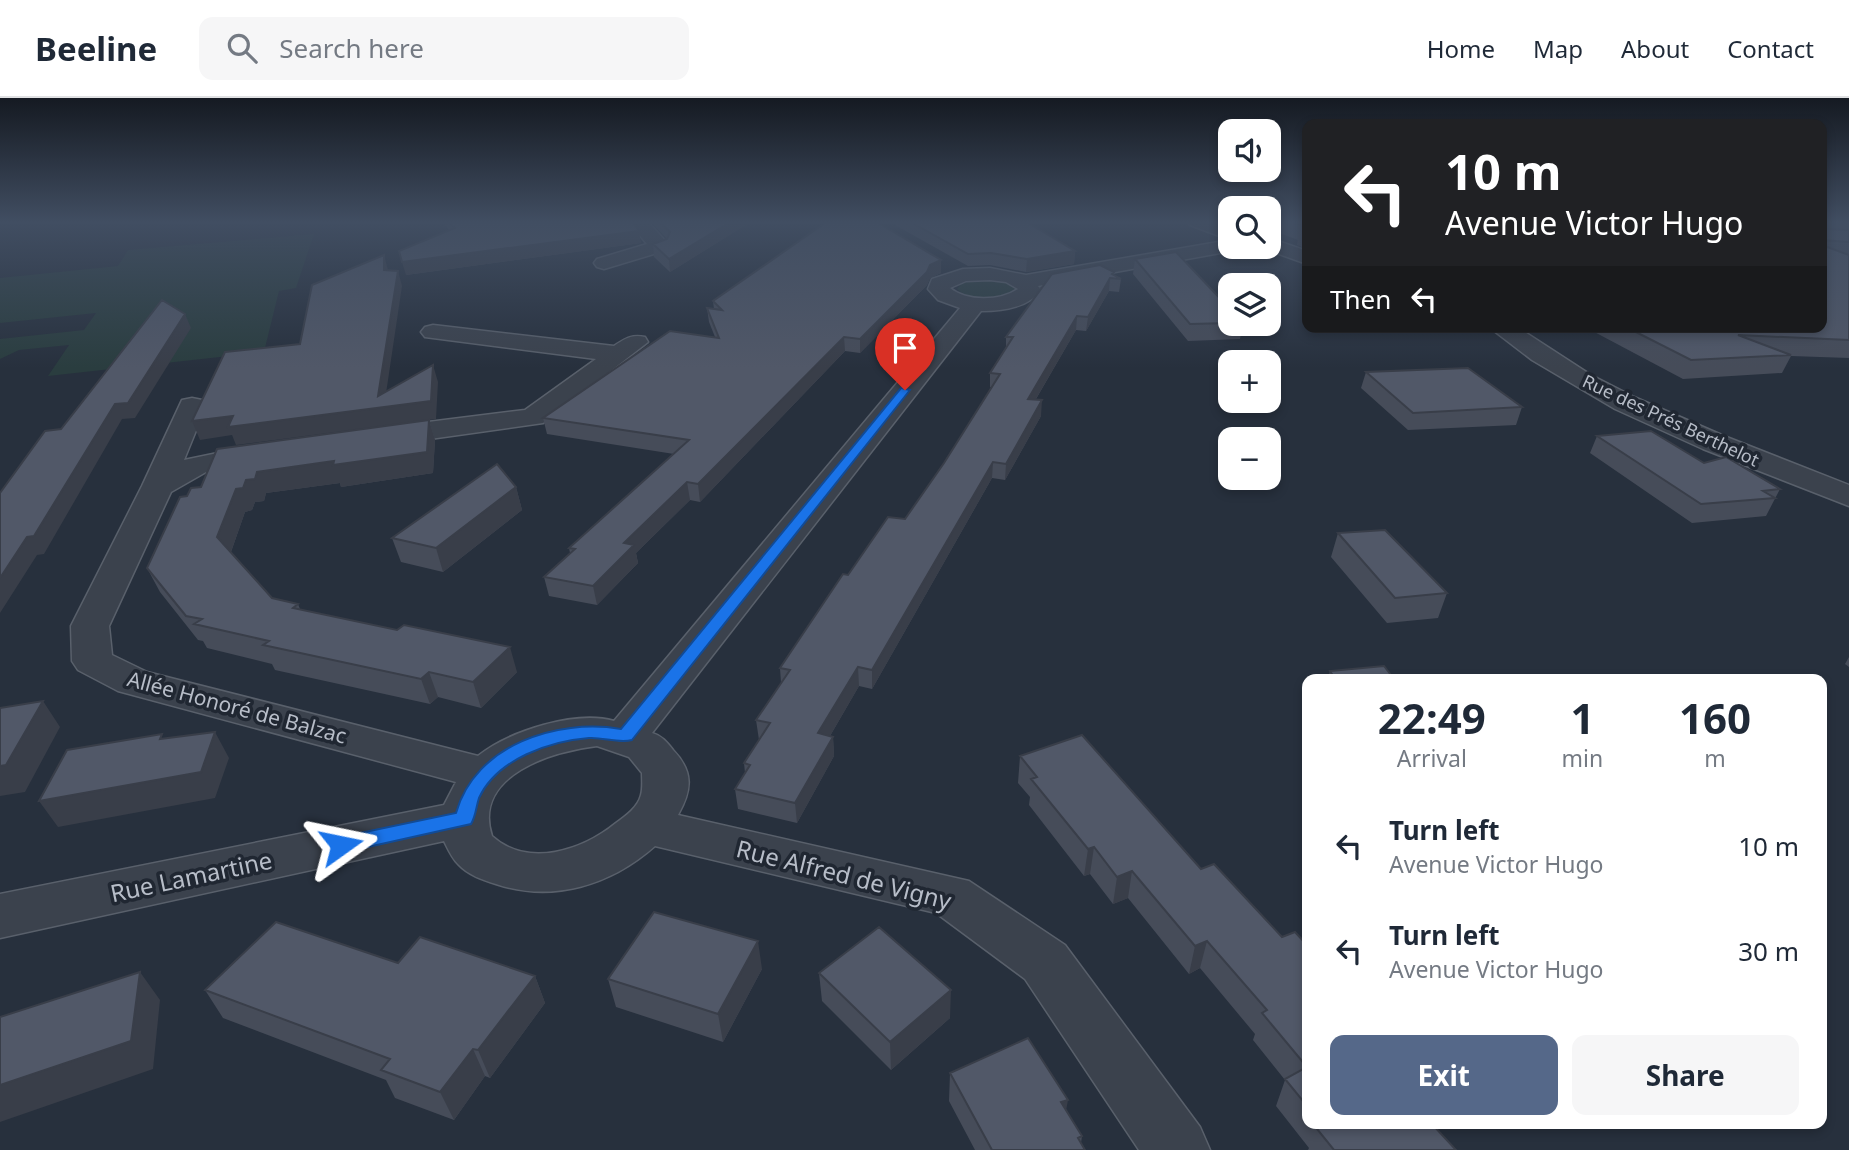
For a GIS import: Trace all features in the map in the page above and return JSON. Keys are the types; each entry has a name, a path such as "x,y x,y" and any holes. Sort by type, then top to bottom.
{"street":[{"path":"948,270 969,290 1000,303 1021,298 1030,290 1024,282"},
{"path":"626,736 969,290 1003,276 1024,282 1092,270"},
{"path":"343,442 533,417 627,348 433,332"},
{"name":"Rue des Prés Berthelot","path":"1509,333 1554,365 1620,401 1849,496"},
{"name":"Allée Honoré de Balzac","path":"192,406 158,486 90,626 92,661 133,682 487,774"},
{"path":"158,486 197,466 289,449"},
{"path":"599,731 626,736 647,746 662,762 667,782 664,803 649,826 623,848 589,865 551,873 516,871 487,860 469,842 464,819 470,796 487,774 510,755 539,741 569,733 599,731"},
{"name":"Rue Lamartine","path":"0,916 464,819"},
{"name":"Rue Alfred de Vigny","path":"649,826 951,896 1045,962 1177,1150"}],"shaded area":[{"path":"78,270 302,270 296,288 279,291 264,352 48,376 69,345 19,350 0,359 0,339 84,330 96,313 0,323 0,278"},
{"path":"976,279 1004,281 1017,289 1004,297 987,299 970,296 957,289 962,283"}],"building":[{"path":"348,270 398,271 378,396 433,365 431,401 228,427 233,416 192,421 225,352 300,344 312,285"},
{"path":"757,270 928,270 860,339 844,337 698,484 687,482 624,543 634,545 593,586 544,577 575,549 569,548 689,440 543,418 670,331 719,338 707,308 722,310 713,301"},
{"path":"1073,270 1110,270 1121,279 1110,278 1088,317 1077,316 1028,399 1042,400 1006,464 993,462 872,670 858,667 818,733 833,737 795,803 735,789 750,765 744,763 770,723 756,720 790,670 780,668 843,574 848,575 888,517 905,519 944,463 1000,374 990,373 1013,337 1006,337 1052,274"},
{"path":"1144,270 1193,270 1218,296 1218,323 1190,324"},
{"path":"1827,270 1849,270 1849,340 1738,335 1791,355 1691,360 1638,333 1827,333"},
{"path":"162,300 185,314 128,403 115,404 34,536 27,537 0,578 0,493 45,431 61,429"},
{"path":"1468,368 1522,407 1413,413 1366,372"},
{"path":"429,420 427,452 257,472 255,479 246,480 243,488 236,489 217,537 272,598 298,604 293,608 397,630 404,625 510,647 473,682 429,672 421,679 263,645 269,641 194,624 202,619 186,616 147,568 180,497 187,496 191,488 201,487 217,449"},
{"path":"1651,431 1704,463 1726,457 1780,489 1763,491 1775,498 1701,504 1597,436"},
{"path":"497,464 516,487 436,548 392,538"},
{"path":"1385,530 1447,593 1395,598 1338,533"},
{"path":"1384,666 1390,674 1332,674 1330,671"},
{"path":"43,701 6,765 0,766 0,708"},
{"path":"215,732 201,772 39,801 67,750 162,734 160,739"},
{"path":"1082,735 1201,869 1214,864 1282,937 1295,932 1302,940 1302,1061 1262,1013 1267,1010 1207,941 1195,946 1132,871 1117,877 1094,847 1088,849 1031,779 1037,777 1020,756"},
{"path":"654,912 758,941 718,1014 608,979"},
{"path":"276,922 398,963 420,937 535,976 478,1050 473,1049 440,1092 381,1070 390,1059 205,990"},
{"path":"879,927 951,990 890,1042 819,973"},
{"path":"140,972 131,1041 0,1085 0,1017"},
{"path":"1028,1038 1068,1100 1061,1102 1082,1136 1078,1138 1085,1150 992,1150 950,1073"},
{"path":"1302,1070 1302,1100 1285,1079"},
{"path":"1317,1129 1437,1129 1456,1150 1334,1150"}],"route":[{"path":"341,845 464,819 470,796 487,774 510,755 539,741 569,733 599,731 626,736 905,390"}]}
